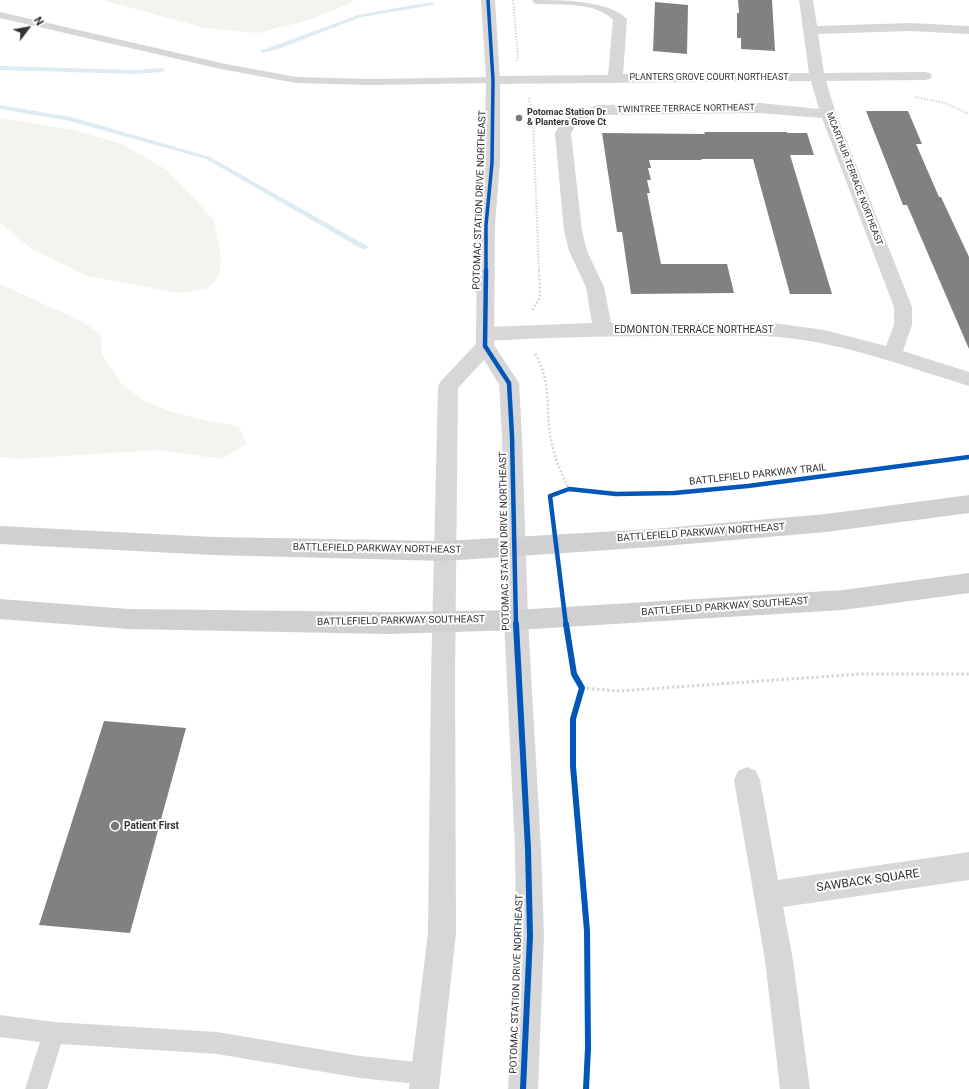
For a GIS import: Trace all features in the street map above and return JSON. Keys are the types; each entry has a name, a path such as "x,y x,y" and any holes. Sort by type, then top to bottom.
{"main road":[{"name":"BATTLEFIELD PARKWAY NORTHEAST","path":"0,536 213,546 444,551 653,538 826,523 969,504"},
{"name":"BATTLEFIELD PARKWAY SOUTHEAST","path":"0,609 128,619 389,624 565,618 843,600 969,582"}],"street":[{"name":"POTOMAC STATION DRIVE NORTHEAST","path":"488,0 493,80 491,176 486,225 485,340 509,383 516,620 528,849 530,936 522,1089"},
{"path":"539,0 599,4 617,13 620,19 615,79"},
{"name":"MCARTHUR TERRACE NORTHEAST","path":"806,0 817,77 828,114 903,307 904,325 892,354"},
{"path":"810,30 910,27 969,30"},
{"name":"PLANTERS GROVE COURT NORTHEAST","path":"493,80 925,76"},
{"name":"TWINTREE TERRACE NORTHEAST","path":"603,330 595,287 578,251 573,231 563,133 567,124 580,115 598,110 760,108 828,114"},
{"name":"EDMONTON TERRACE NORTHEAST","path":"485,340 530,331 768,329 802,332 839,340 892,354 969,379"},
{"path":"425,1081 442,933 444,551 448,386 485,340"},
{"path":"747,780 780,967 795,1089"},
{"name":"SAWBACK SQUARE","path":"768,895 969,866"}],"lane":[{"path":"0,15 221,66 296,80 370,82 493,80"},
{"path":"0,1026 54,1033 216,1043 360,1067 425,1081"},
{"path":"36,1089 54,1033"}],"path":[{"path":"513,0 518,58 514,64 517,80 522,91 529,97 533,121 540,298 530,313 530,331 534,352 541,361 547,384 550,435 557,464 569,489"},
{"path":"910,95 945,103 969,114"},
{"path":"574,674 582,688 573,720 572,766 587,931 588,1048 586,1089"},
{"path":"582,688 619,691 861,674 969,674"}],"shaded area":[{"path":"102,0 355,0 310,20 258,33 205,28"},
{"path":"0,118 74,130 122,144 167,170 214,220 221,256 220,275 207,289 179,293 87,276 32,249 0,223"},
{"path":"0,284 83,322 101,335 102,355 122,384 144,401 172,412 206,421 238,426 247,444 221,459 159,450 19,459 0,457"}],"building":[{"path":"738,0 772,0 775,51 741,49 741,38 737,38 737,13 739,13"},
{"path":"655,2 688,5 687,54 653,51"},
{"path":"866,111 908,111 922,144 916,144 939,197 941,197 969,257 969,349 907,205 903,205"},
{"path":"704,132 807,133 814,155 790,155 832,294 790,294 753,159 701,159 702,160 649,160 651,168 648,168 651,180 647,180 650,193 647,193 661,264 727,264 734,293 631,294 622,232 617,232 602,133 705,134"},
{"name":"Patient First","path":"104,721 186,728 130,933 39,925"}],"waterway":[{"path":"263,51 279,47 360,16 431,4"},
{"path":"0,68 135,72 162,70"},
{"path":"0,107 71,119 208,158 365,247"}],"cycle path":[{"path":"488,0 493,80 492,163 486,225 485,346 509,383 512,436 516,620 528,849 530,936 523,1089"},
{"name":"BATTLEFIELD PARKWAY TRAIL","path":"586,1089 588,1048 587,931 573,766 573,719 582,688 574,674 565,618 550,496 569,489 616,494 674,493 748,486 969,457"}],"place":[{"name":"Potomac Station Dr & Planters Grove Ct","path":"519,118"},
{"name":"Patient First","path":"115,826"}]}
